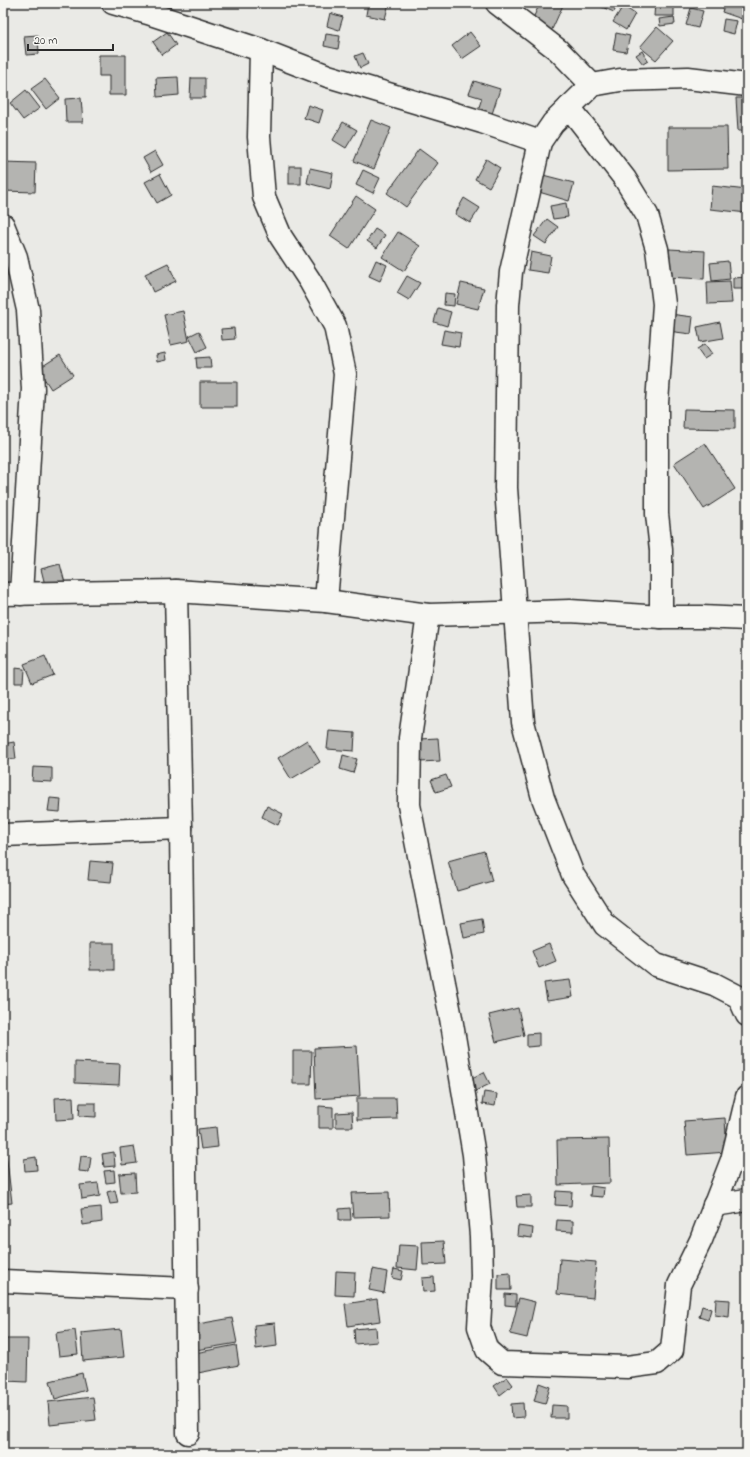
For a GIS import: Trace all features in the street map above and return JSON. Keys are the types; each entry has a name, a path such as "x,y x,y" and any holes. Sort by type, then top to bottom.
{"street":[{"path":"113,3 261,50 328,76 495,126 540,142"},
{"path":"497,3 558,50 592,85"},
{"path":"261,50 259,138 264,197 281,237 310,281 335,326 345,374 326,601"},
{"path":"747,85 688,78 620,80 592,85 553,123 540,142 511,272 508,305 506,488 523,722 543,798 573,875 605,925 656,965 714,984 739,997 747,1015"},
{"path":"569,107 625,179 647,215 657,249 664,304 657,403 657,514 661,550 662,618"},
{"path":"3,225 16,257 28,310 33,389 12,594 176,591 326,601 428,615 570,611 662,618 701,617 747,619"},
{"path":"176,591 181,828 188,1432"},
{"path":"428,615 410,738 409,805 450,1018 474,1155 481,1236 482,1276 479,1327 487,1350 502,1363 627,1367 657,1363 672,1350 679,1285 701,1240 732,1160 747,1097"},
{"path":"3,835 181,828"},
{"path":"714,1205 747,1200"},
{"path":"3,1281 187,1289"}],"building":[{"path":"368,3 389,3 385,19 366,15"},
{"path":"540,3 564,3 549,36 529,27"},
{"path":"597,3 618,3 614,12 597,5"},
{"path":"655,3 674,3 674,16 654,16"},
{"path":"725,3 747,3 742,19 722,12"},
{"path":"623,6 635,14 626,30 613,22"},
{"path":"691,8 703,11 698,28 686,25"},
{"path":"330,13 343,17 339,30 327,26"},
{"path":"674,17 675,24 660,26 659,19"},
{"path":"724,19 737,21 734,34 722,31"},
{"path":"657,27 673,41 656,60 640,47"},
{"path":"167,32 176,45 162,55 153,42"},
{"path":"470,32 481,46 462,59 452,46"},
{"path":"616,33 630,36 626,52 613,50"},
{"path":"326,34 340,36 338,49 324,46"},
{"path":"38,35 39,54 26,55 24,36"},
{"path":"642,51 648,61 643,64 636,55"},
{"path":"363,53 368,64 360,68 355,56"},
{"path":"99,55 126,55 126,95 109,95 109,76 99,76"},
{"path":"178,77 179,95 157,97 156,78"},
{"path":"191,78 205,78 205,98 190,98"},
{"path":"45,79 60,98 46,109 31,89"},
{"path":"474,81 500,89 491,117 477,113 482,98 469,94"},
{"path":"26,90 40,108 23,120 10,103"},
{"path":"81,98 83,122 66,122 65,99"},
{"path":"736,98 747,98 747,131 738,131"},
{"path":"308,105 323,110 319,123 304,118"},
{"path":"371,120 391,128 374,169 354,161"},
{"path":"343,122 357,130 346,148 333,140"},
{"path":"668,127 727,127 728,169 668,170"},
{"path":"3,140 5,140 7,155 3,156"},
{"path":"419,149 438,163 406,207 387,193"},
{"path":"155,151 163,165 151,172 143,158"},
{"path":"486,159 500,168 489,187 475,179"},
{"path":"3,162 36,163 35,192 3,191"},
{"path":"289,166 301,166 301,184 289,184"},
{"path":"310,168 333,173 330,189 307,183"},
{"path":"363,170 380,178 373,193 356,185"},
{"path":"160,174 171,195 157,203 145,182"},
{"path":"543,175 574,183 569,201 539,192"},
{"path":"712,186 747,190 747,213 710,209"},
{"path":"356,196 375,209 349,249 330,236"},
{"path":"464,198 480,208 470,223 455,214"},
{"path":"566,203 568,217 553,219 550,206"},
{"path":"547,219 558,227 546,244 534,236"},
{"path":"375,229 385,235 377,248 367,241"},
{"path":"398,232 420,246 404,271 382,257"},
{"path":"669,249 705,251 704,279 667,277"},
{"path":"531,252 551,256 548,273 528,270"},
{"path":"376,260 387,265 380,281 369,276"},
{"path":"728,261 730,279 712,281 710,263"},
{"path":"168,263 176,281 153,292 145,274"},
{"path":"407,276 420,283 409,300 397,293"},
{"path":"747,277 747,289 733,289 733,278"},
{"path":"730,281 732,303 708,304 707,282"},
{"path":"461,283 484,288 478,309 456,304"},
{"path":"445,293 455,294 454,306 444,305"},
{"path":"438,308 451,312 447,326 434,322"},
{"path":"183,311 189,341 171,345 164,315"},
{"path":"670,314 693,317 691,334 668,331"},
{"path":"720,322 723,338 700,342 697,327"},
{"path":"234,328 235,339 222,340 221,329"},
{"path":"444,330 461,333 459,347 441,344"},
{"path":"199,331 207,347 197,352 189,336"},
{"path":"705,344 712,354 704,359 697,349"},
{"path":"165,353 166,360 157,362 156,355"},
{"path":"60,355 73,375 51,389 38,369"},
{"path":"210,357 211,368 197,368 196,358"},
{"path":"200,382 237,382 237,407 200,407"},
{"path":"684,409 735,410 735,429 683,428"},
{"path":"705,443 735,489 704,509 674,463"},
{"path":"60,564 65,583 46,589 41,569"},
{"path":"45,656 53,675 32,683 24,664"},
{"path":"15,668 24,669 23,683 15,683"},
{"path":"329,731 355,733 354,751 327,749"},
{"path":"438,738 440,761 420,762 419,739"},
{"path":"307,740 320,762 291,779 278,758"},
{"path":"14,742 16,759 3,760 3,744"},
{"path":"343,755 357,759 353,773 340,769"},
{"path":"33,767 52,768 52,782 32,781"},
{"path":"446,775 451,787 436,792 431,780"},
{"path":"50,798 61,799 60,812 48,811"},
{"path":"267,806 283,814 278,825 262,817"},
{"path":"484,851 492,881 457,891 448,861"},
{"path":"90,861 113,863 111,882 88,880"},
{"path":"482,919 484,934 464,938 461,923"},
{"path":"90,943 114,943 114,970 90,970"},
{"path":"549,944 556,961 539,968 532,951"},
{"path":"570,980 573,997 547,1001 544,983"},
{"path":"518,1008 524,1035 496,1042 489,1015"},
{"path":"539,1033 539,1046 527,1047 527,1034"},
{"path":"357,1046 360,1096 316,1099 314,1048"},
{"path":"293,1051 312,1051 311,1084 293,1084"},
{"path":"75,1062 120,1064 119,1085 75,1083"},
{"path":"484,1072 490,1084 473,1092 468,1080"},
{"path":"484,1092 497,1094 495,1106 482,1104"},
{"path":"73,1097 74,1119 56,1120 55,1098"},
{"path":"357,1098 396,1098 397,1119 357,1120"},
{"path":"80,1103 96,1103 96,1117 79,1116"},
{"path":"319,1106 333,1107 333,1128 319,1128"},
{"path":"352,1112 353,1127 336,1127 336,1113"},
{"path":"725,1118 727,1152 687,1155 684,1121"},
{"path":"216,1127 218,1147 201,1149 198,1129"},
{"path":"609,1139 610,1183 558,1185 557,1140"},
{"path":"134,1146 137,1163 122,1165 120,1148"},
{"path":"3,1152 6,1152 12,1203 3,1204"},
{"path":"114,1152 115,1166 104,1167 102,1154"},
{"path":"81,1156 91,1157 89,1172 79,1171"},
{"path":"36,1157 37,1170 25,1171 24,1159"},
{"path":"114,1170 115,1182 106,1183 104,1171"},
{"path":"135,1173 136,1192 121,1193 119,1174"},
{"path":"98,1183 100,1196 82,1199 80,1185"},
{"path":"591,1186 604,1188 603,1197 590,1196"},
{"path":"115,1190 118,1203 110,1204 107,1192"},
{"path":"556,1191 572,1192 571,1206 555,1205"},
{"path":"389,1192 390,1216 353,1217 351,1193"},
{"path":"531,1195 531,1207 517,1207 516,1196"},
{"path":"101,1207 102,1222 83,1225 81,1209"},
{"path":"350,1208 351,1220 339,1220 339,1209"},
{"path":"557,1220 573,1221 573,1232 556,1231"},
{"path":"518,1226 533,1228 532,1238 517,1236"},
{"path":"444,1241 446,1264 423,1265 422,1242"},
{"path":"399,1245 419,1246 417,1270 397,1268"},
{"path":"560,1259 596,1262 593,1298 557,1294"},
{"path":"373,1269 387,1272 384,1293 369,1290"},
{"path":"394,1269 403,1271 401,1280 392,1278"},
{"path":"336,1271 355,1272 354,1296 335,1295"},
{"path":"510,1273 511,1290 498,1290 498,1274"},
{"path":"434,1277 435,1291 423,1292 422,1278"},
{"path":"505,1294 516,1295 516,1306 505,1305"},
{"path":"519,1298 535,1302 527,1338 510,1334"},
{"path":"377,1299 380,1321 348,1326 345,1304"},
{"path":"716,1299 730,1300 729,1317 715,1315"},
{"path":"702,1306 711,1309 708,1320 699,1317"},
{"path":"232,1318 237,1343 196,1350 192,1325"},
{"path":"275,1323 277,1346 256,1349 254,1325"},
{"path":"376,1327 377,1342 355,1344 354,1329"},
{"path":"121,1329 124,1357 83,1361 81,1333"},
{"path":"75,1330 78,1354 59,1356 56,1333"},
{"path":"6,1339 28,1339 27,1382 6,1381"},
{"path":"236,1345 239,1365 198,1373 195,1353"},
{"path":"82,1373 86,1390 55,1399 50,1381"},
{"path":"507,1377 513,1385 500,1395 494,1386"},
{"path":"539,1383 550,1387 545,1404 534,1401"},
{"path":"93,1397 96,1420 50,1425 48,1402"},
{"path":"523,1403 524,1417 512,1418 511,1404"},
{"path":"552,1405 567,1406 567,1418 551,1418"}]}
